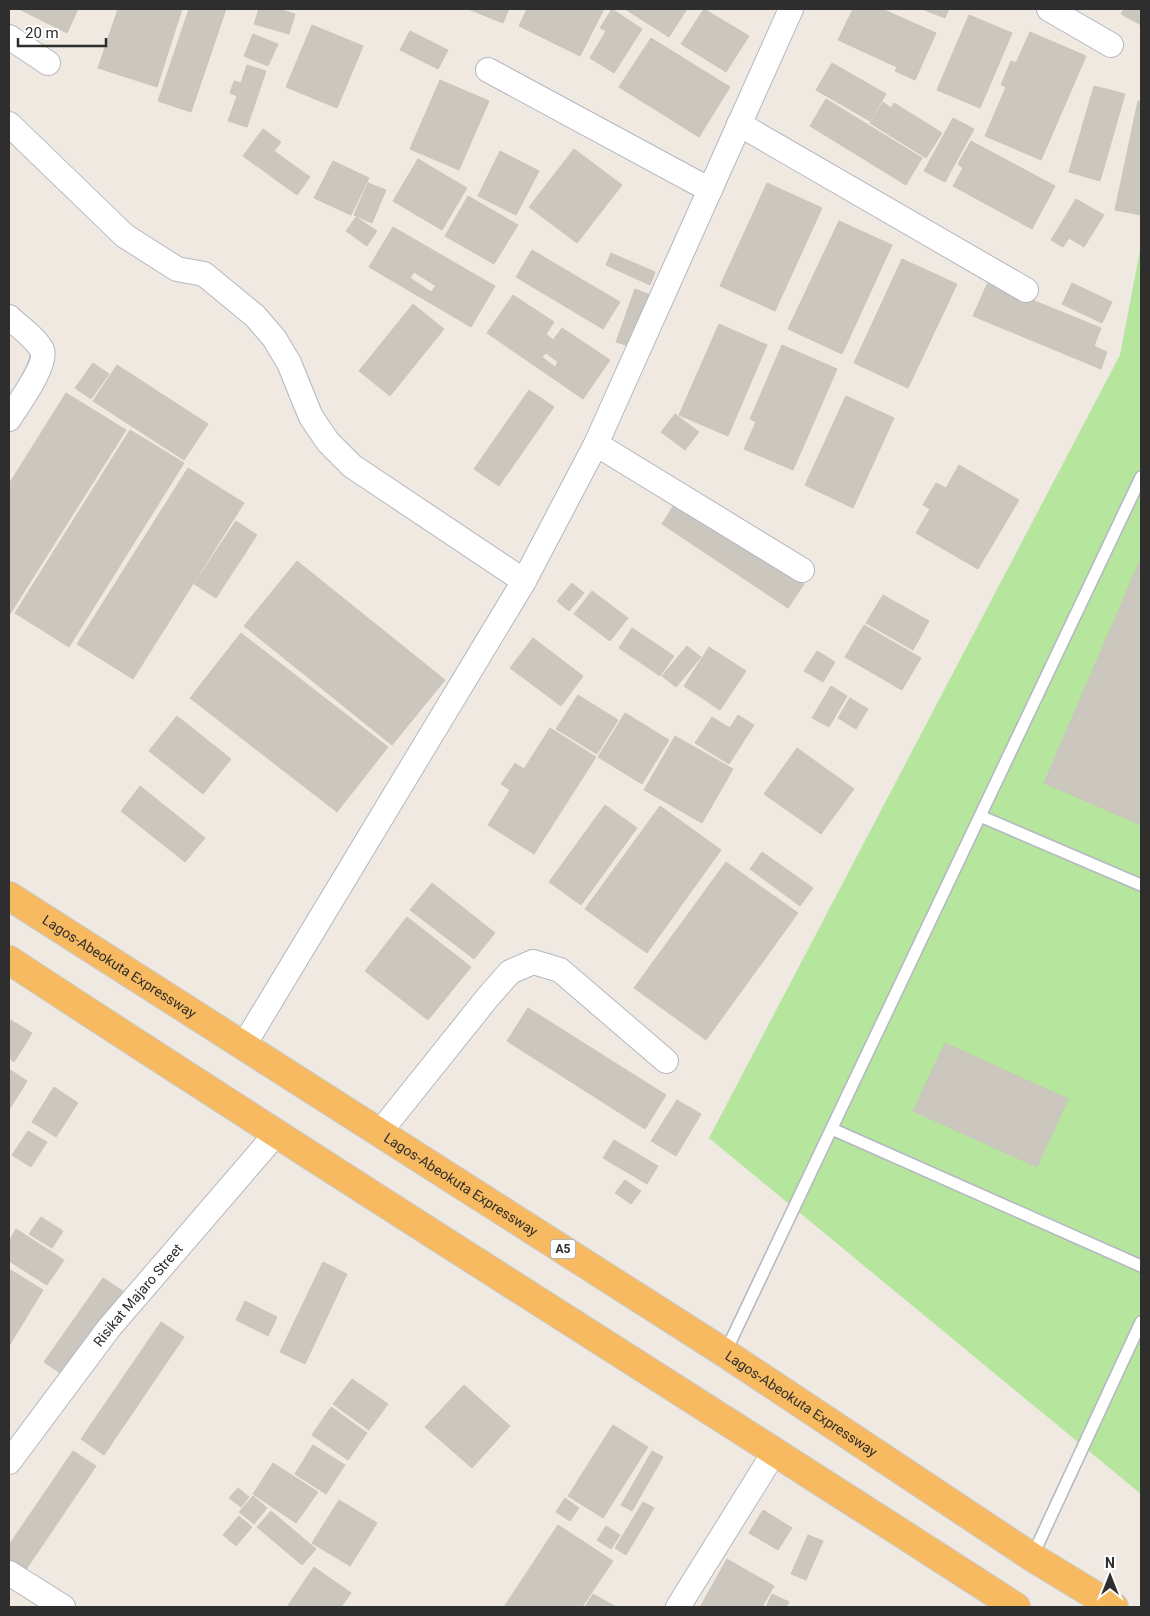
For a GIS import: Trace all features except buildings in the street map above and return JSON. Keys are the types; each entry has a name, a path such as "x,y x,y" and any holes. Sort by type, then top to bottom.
{"highway":[{"name":"Lagos-Abeokuta Expressway","path":"9,896 725,1353 1032,1557 1114,1607"},
{"path":"9,960 275,1135 774,1451 1016,1607"}],"street":[{"path":"244,1045 524,581 596,444 791,9"},
{"path":"1049,9 1111,46"},
{"path":"9,37 48,63"},
{"path":"488,70 710,190"},
{"path":"9,124 125,236 177,269 204,274 255,316 274,338 289,363 311,417 328,442 352,466 524,581"},
{"path":"739,124 1026,290"},
{"path":"9,317 38,344 43,353 42,364 9,419"},
{"path":"596,444 802,570"},
{"path":"380,1132 510,972 533,962 560,970 666,1061"},
{"name":"Risikat Majaro Street","path":"9,1462 109,1328 275,1135"},
{"path":"678,1607 774,1451"},
{"path":"9,1574 63,1607"}],"lane":[{"path":"725,1353 1141,477"},
{"path":"980,816 1141,885"},
{"path":"832,1129 1141,1266"},
{"path":"1032,1557 1141,1322"}],"green space":[{"path":"1141,245 1141,1494 709,1138 1120,355"}]}
